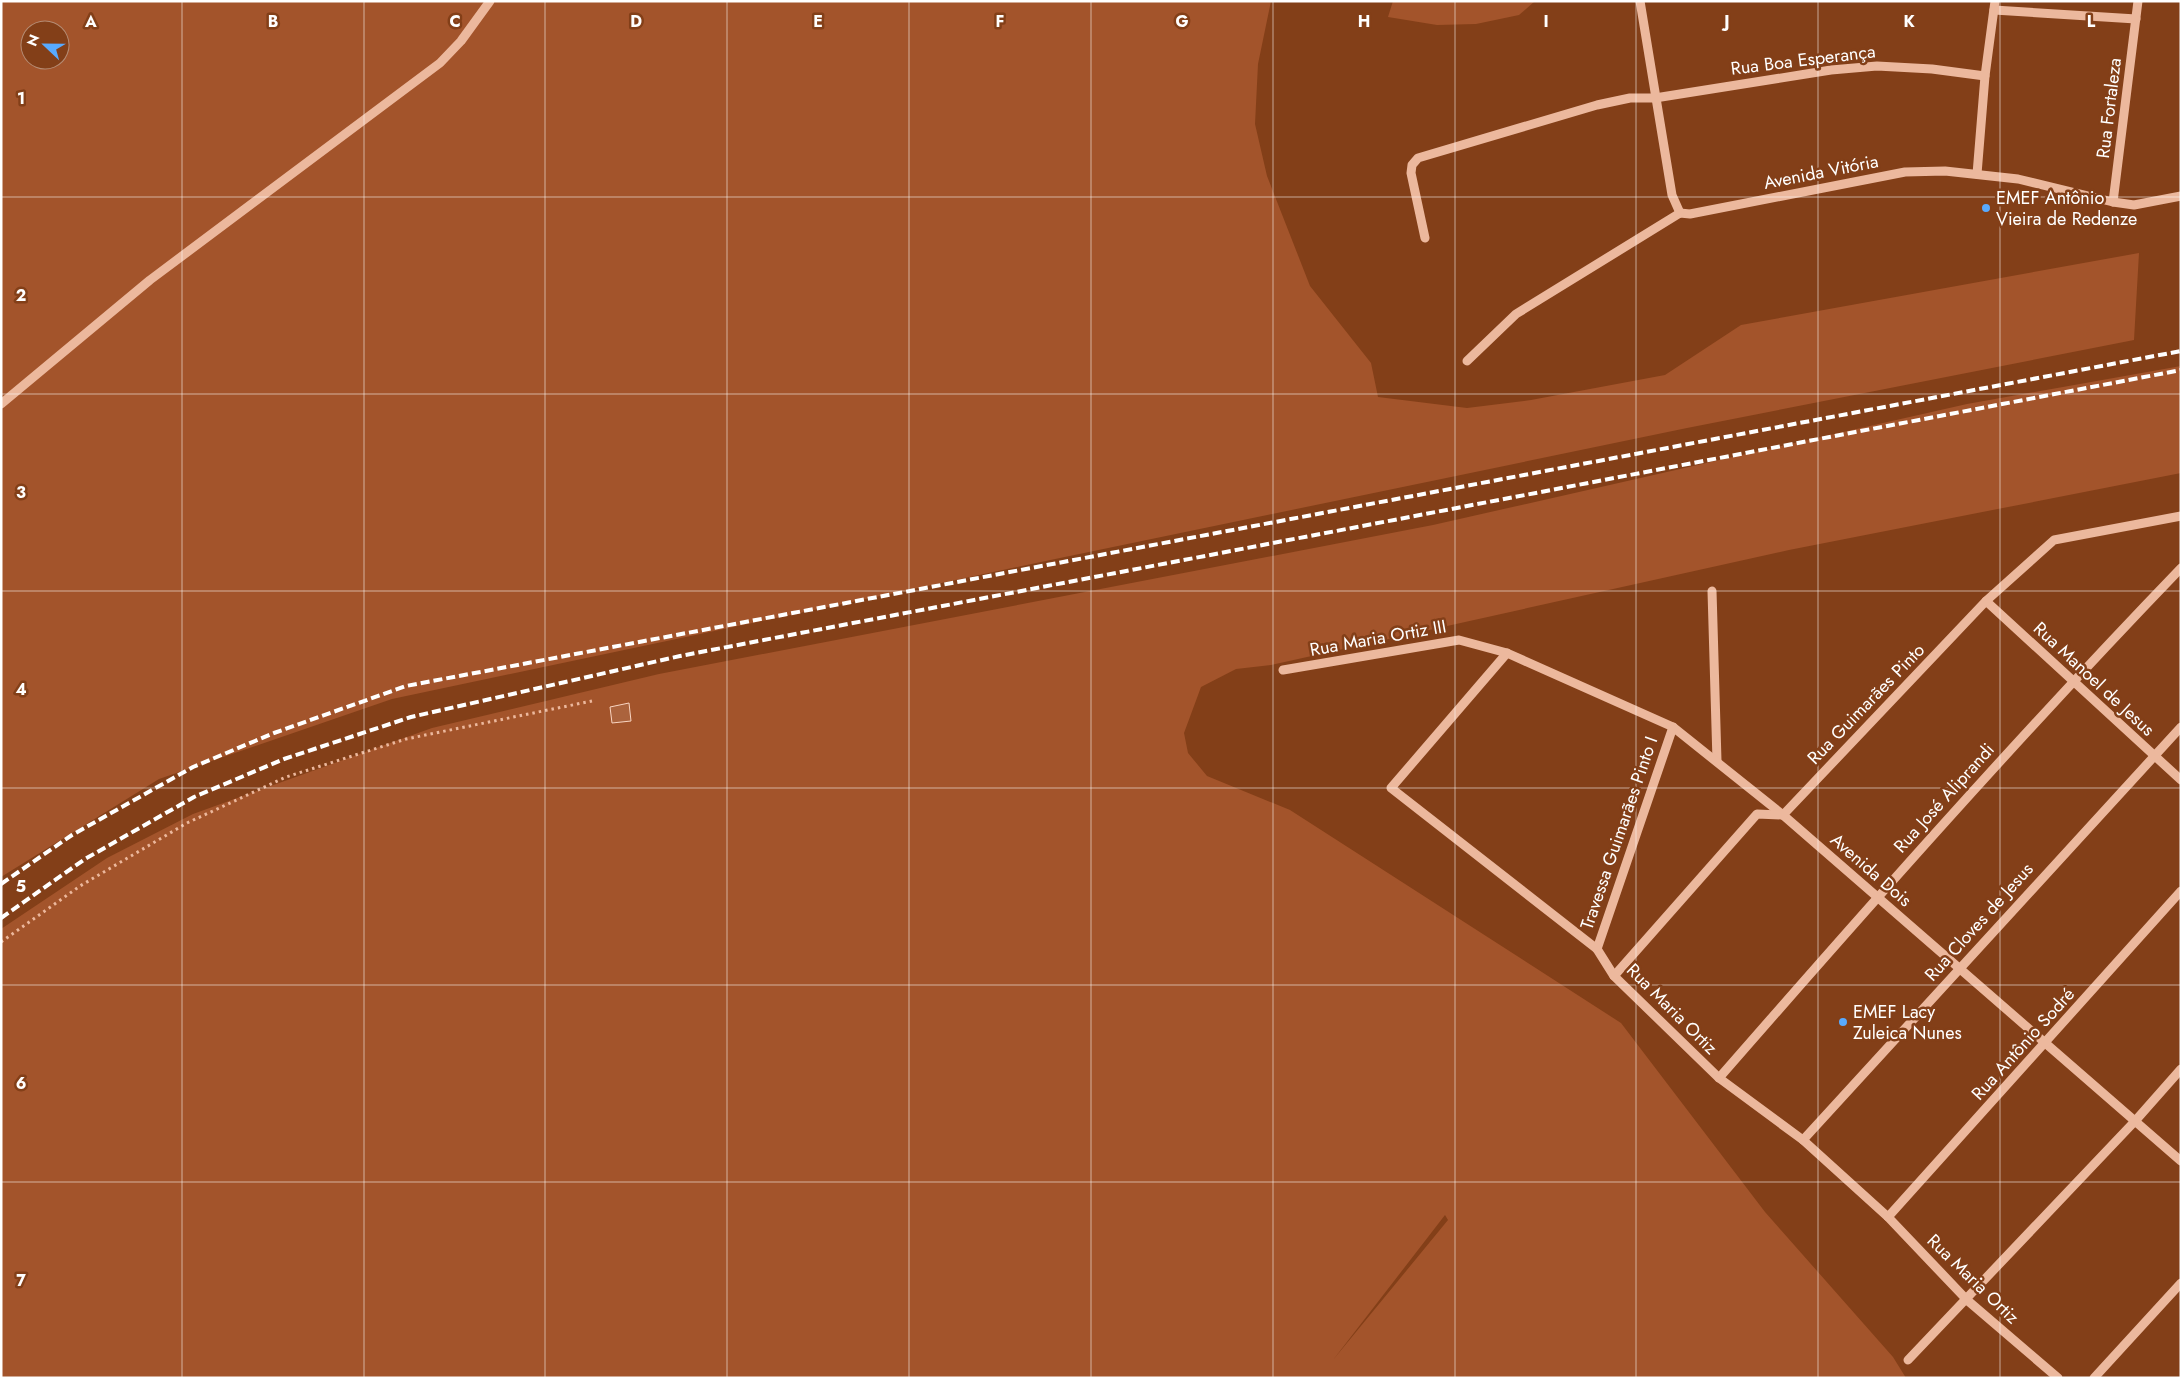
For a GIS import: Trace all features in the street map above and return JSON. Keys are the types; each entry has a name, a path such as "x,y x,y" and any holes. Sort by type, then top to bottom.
{"street":[{"path":"1,404 150,280 440,63 461,41 490,1"},
{"path":"1467,361 1516,314 1680,213 1672,195 1640,1"},
{"name":"Rua Fortaleza","path":"2113,202 2138,1"},
{"path":"1977,174 1985,76 1995,6 2136,19"},
{"name":"Rua Boa Esperança","path":"1425,238 1411,173 1412,165 1418,158 1597,105 1630,98 1655,98 1831,70 1877,66 1932,69 1985,76"},
{"name":"Avenida Vitória","path":"1680,213 1690,214 1905,172 1945,170 2018,179 2113,202 2134,205 2181,196"},
{"name":"Rua Guimarães Pinto","path":"1782,814 1986,601 2054,540 2181,516"},
{"name":"Rua José Aliprandi","path":"1719,1078 1876,897 2072,681 2181,568"},
{"path":"1712,591 1717,761"},
{"name":"Rua Manoel de Jesus","path":"1986,601 2181,780"},
{"name":"Rua Maria Ortiz III","path":"1283,670 1459,640 1507,653"},
{"name":"Avenida Dois","path":"1507,653 1672,727 1782,814 2181,1161"},
{"name":"Rua Maria Ortiz","path":"1507,653 1391,788 1597,949 1614,976 1719,1078 1803,1140 1888,1217 1967,1300 2058,1378"},
{"name":"Travessa Guimarães Pinto I","path":"1597,949 1672,727"},
{"name":"Rua Cloves de Jesus","path":"1803,1140 2181,727"},
{"path":"1614,976 1757,814 1782,814"},
{"name":"Rua Antônio Sodré","path":"1888,1217 2181,891"},
{"path":"1908,1360 2136,1120 2181,1069"},
{"path":"2094,1378 2181,1283"}],"path":[{"path":"1,942 80,886 188,823 286,777 406,739 592,700"}],"shaded area":[{"path":"1,1 1271,1 1258,64 1255,124 1267,176 1310,286 1371,363 1378,397 1467,408 1531,400 1665,375 1741,325 2139,253 2134,340 1687,428 392,699 159,779 1,877"},
{"path":"1393,1 1535,1 1519,15 1476,24 1437,25 1388,17"},
{"path":"2181,366 2181,473 1789,550 1271,665 1236,669 1201,687 1184,733 1188,753 1207,776 1290,810 1621,1023 1765,1212 1893,1357 1906,1378 1,1378 1,929 107,858 193,814 432,728 659,674 1433,525 1967,404","holes":["1445,1215 1448,1220 1333,1360"]}],"building":[{"path":"629,703 631,721 612,723 610,707"}],"railway":[{"path":"1,884 72,835 193,767 274,733 406,686 2181,351"},
{"path":"1,918 85,859 194,797 284,759 411,717 680,656 2181,370"}],"place":[{"name":"EMEF Antônio Vieira de Redenze","path":"1986,208"},
{"name":"EMEF Lacy Zuleica Nunes","path":"1843,1022"}]}
